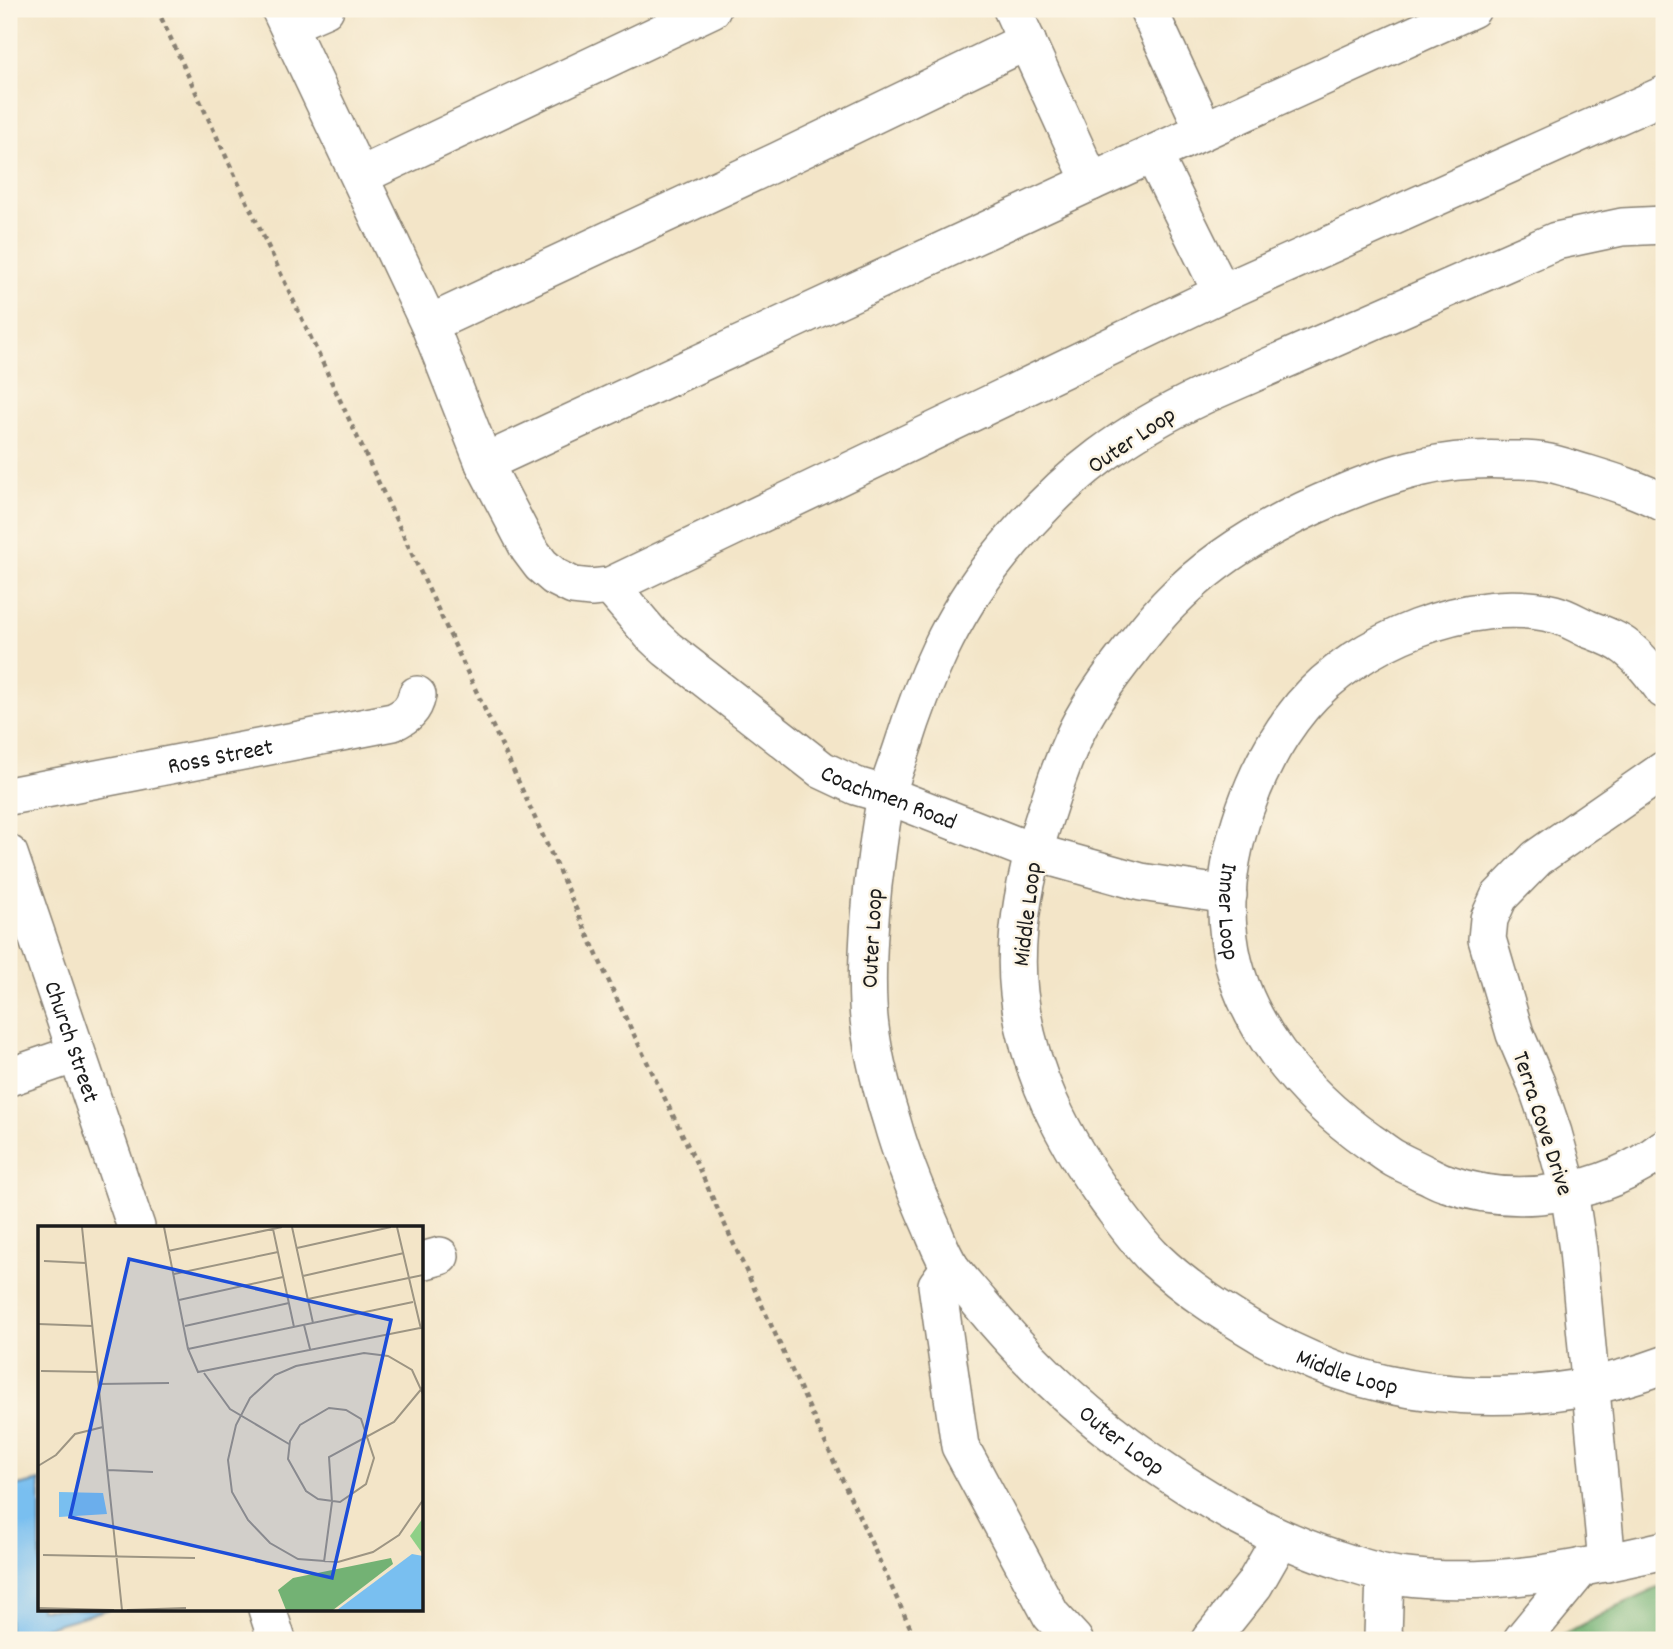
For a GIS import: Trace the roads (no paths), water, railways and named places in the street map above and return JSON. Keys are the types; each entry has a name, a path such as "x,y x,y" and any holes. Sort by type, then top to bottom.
{"street":[{"path":"325,9 284,17 429,324 484,463 529,549 541,565 555,577 573,586 592,589 610,586 1222,293 1664,95"},
{"path":"360,176 712,9"},
{"path":"1148,9 1204,130"},
{"path":"484,463 1472,9"},
{"path":"429,324 778,161 1019,25 1091,182"},
{"path":"1153,154 1222,293"},
{"name":"Outer Loop","path":"1664,225 1622,227 1556,241 1204,395 1163,415 1100,456 1048,500 995,561 972,593 948,633 929,674 911,719 887,795 876,855 868,936 868,1005 879,1079 900,1151 924,1212 950,1267 1038,1369 1086,1413 1197,1494 1252,1525 1310,1550 1385,1574 1457,1580 1549,1573 1664,1550"},
{"name":"Middle Loop","path":"1664,503 1618,483 1541,461 1478,458 1420,466 1364,484 1307,508 1244,543 1172,600 1112,673 1080,724 1059,772 1033,852 1017,946 1019,993 1030,1046 1053,1113 1075,1153 1134,1237 1182,1282 1233,1319 1287,1349 1340,1371 1401,1387 1464,1395 1515,1396 1591,1387 1664,1365"},
{"name":"Coachmen Road","path":"610,586 667,649 822,770 856,786 887,795 1033,852 1141,882 1228,895"},
{"name":"Inner Loop","path":"1664,690 1646,666 1626,647 1556,614 1494,611 1458,615 1422,625 1371,650 1327,681 1303,705 1282,733 1249,797 1237,832 1228,895 1228,936 1234,965 1243,992 1273,1047 1317,1100 1343,1123 1394,1159 1446,1183 1484,1193 1528,1196 1569,1191 1615,1177 1664,1148"},
{"name":"Ross Street","path":"9,796 393,722 405,716 415,705 417,695"},
{"name":"Terra Cove Drive","path":"1595,1565 1591,1387 1578,1250 1569,1191 1536,1083 1515,1034 1487,939 1489,919 1499,897 1537,858 1664,770"},
{"name":"Church Street","path":"9,854 135,1226"},
{"path":"9,1077 76,1054"},
{"path":"950,1267 937,1284 960,1446 1051,1615 1074,1640"},
{"path":"1210,1640 1254,1585 1281,1538"},
{"path":"1522,1640 1595,1565"},
{"path":"1385,1574 1383,1636 1386,1640"},
{"path":"267,1610 278,1640"}],"water":[{"path":"38,1481 38,1610 106,1610 9,1638 9,1488"}]}
